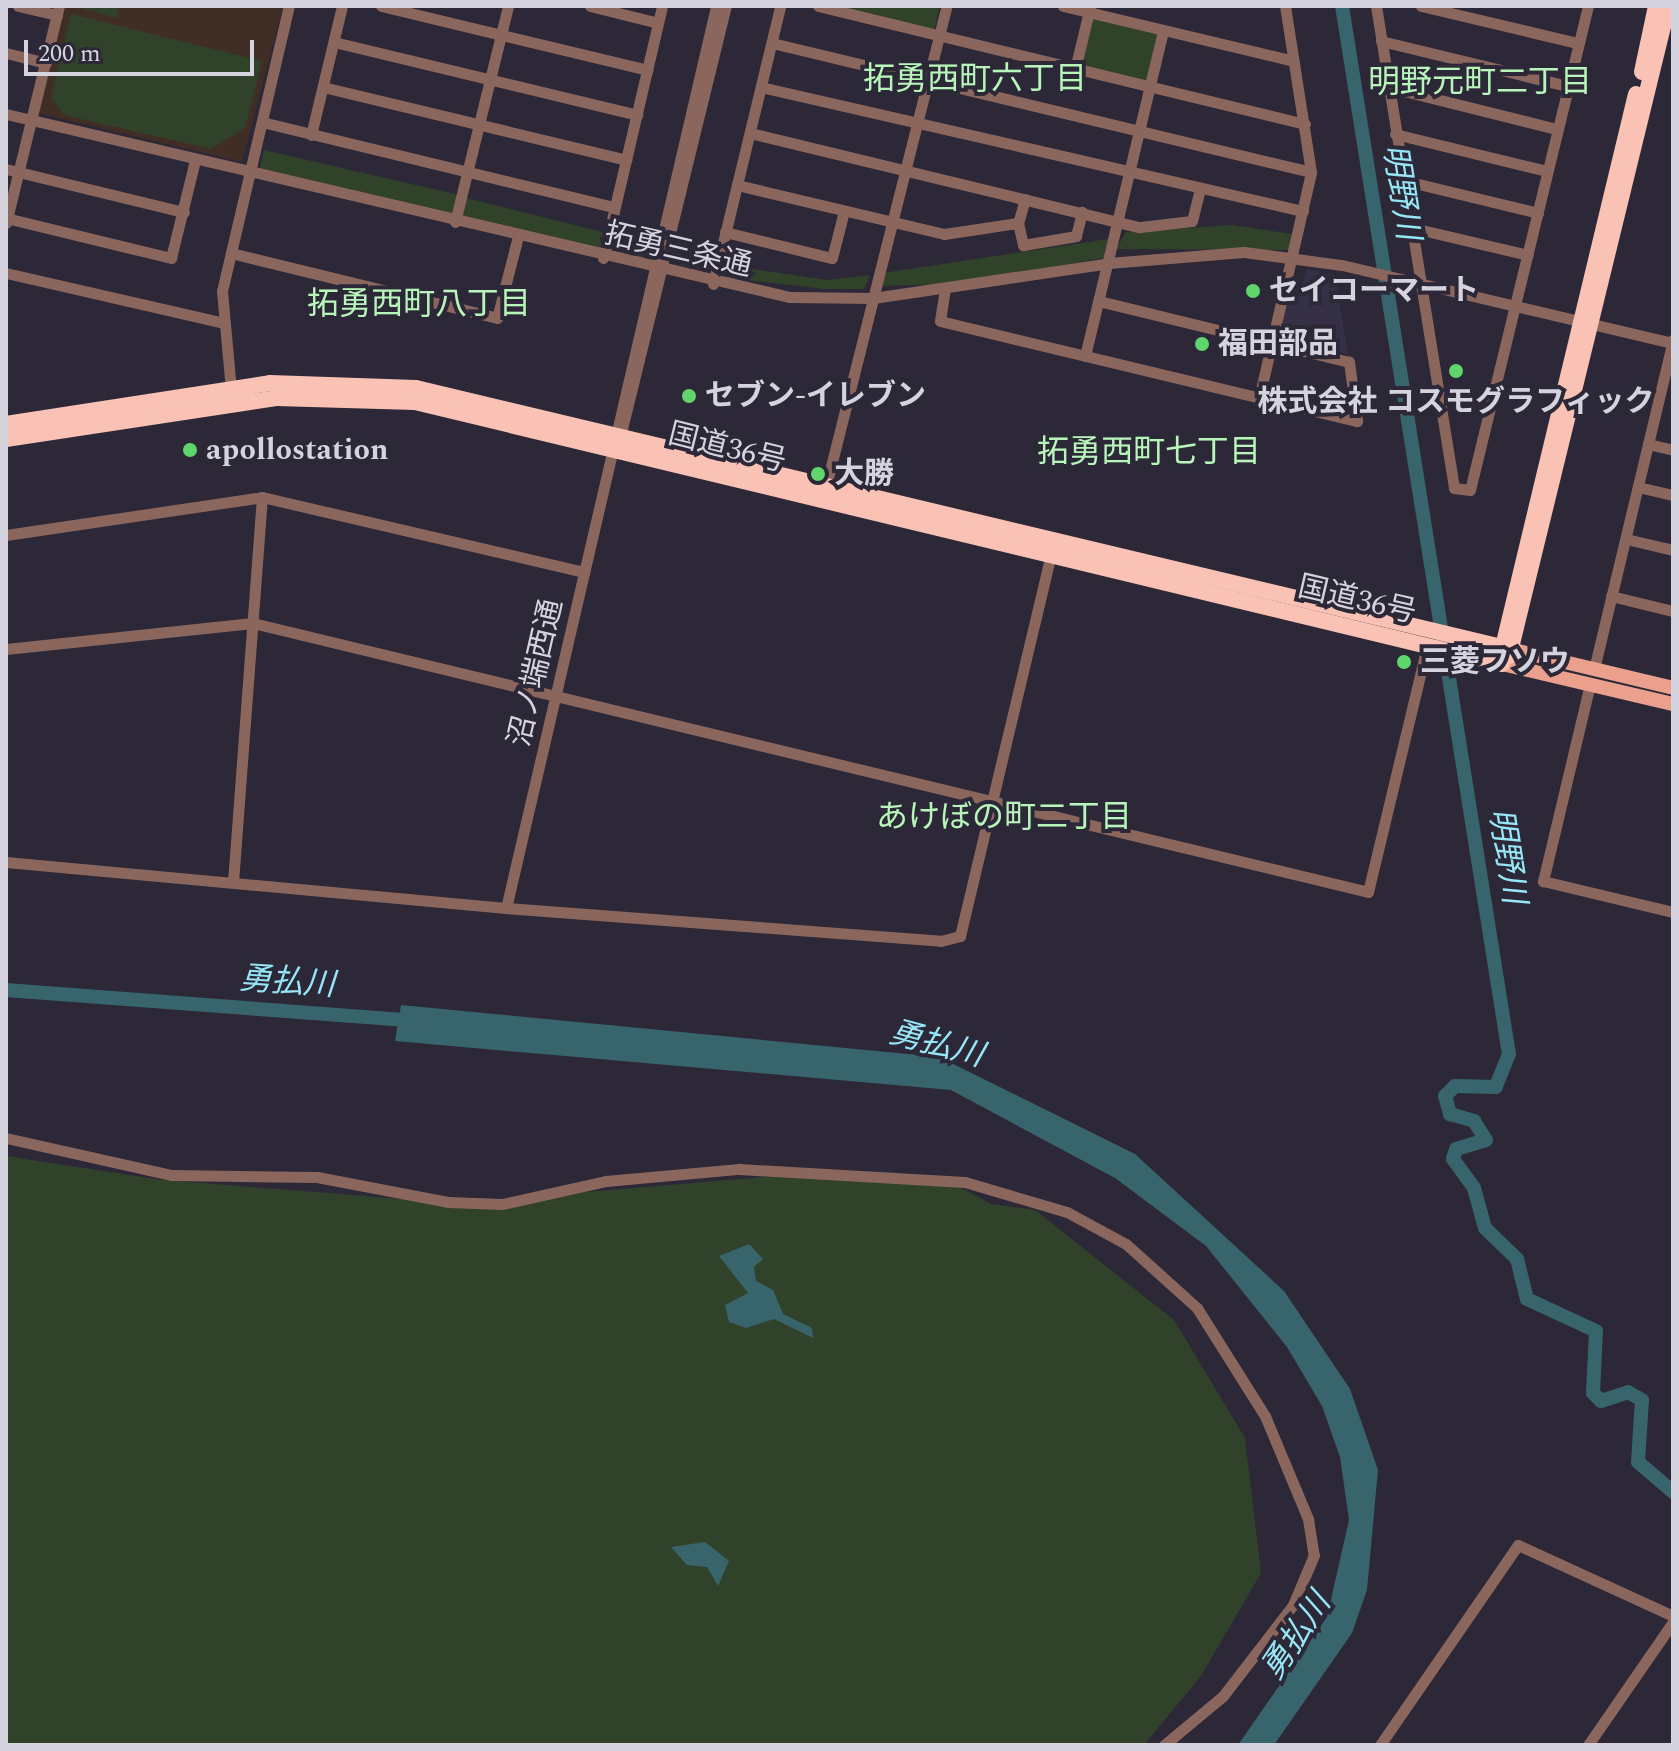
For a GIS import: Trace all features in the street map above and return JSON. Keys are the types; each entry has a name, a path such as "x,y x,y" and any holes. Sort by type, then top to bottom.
{"highway":[{"path":"1505,654 1662,8"},
{"name":"国道36号","path":"6,424 231,390 348,382 416,388 825,494 1444,633 1505,654"},
{"name":"国道36号","path":"6,439 230,403 348,395 460,410 617,439"},
{"name":"国道36号","path":"1052,546 1440,649 1505,654"}],"main road":[{"path":"1505,654 1594,669 1673,688"},
{"path":"1505,654 1590,684 1673,704"}],"street":[{"path":"18,6 58,11 6,220 171,258 195,160"},
{"path":"231,390 220,322 231,253 289,6"},
{"path":"311,135 342,6"},
{"path":"381,6 647,70"},
{"path":"455,222 508,6"},
{"path":"590,6 658,23"},
{"path":"603,258 662,6"},
{"name":"沼ノ端西通","path":"658,271 716,6"},
{"name":"沼ノ端西通","path":"506,908 584,572 726,6"},
{"path":"713,284 780,6"},
{"path":"818,6 1305,124"},
{"path":"825,494 947,6"},
{"path":"1063,6 1090,9 1294,61"},
{"path":"1259,398 1311,172 1285,6"},
{"path":"1376,6 1415,281 1454,488 1470,490 1588,6"},
{"path":"1421,6 1578,43"},
{"path":"1075,69 1090,9"},
{"path":"1085,356 1163,30"},
{"path":"1381,41 1567,86"},
{"path":"334,42 637,115"},
{"path":"772,43 1311,172"},
{"path":"6,53 46,63"},
{"path":"323,87 626,160"},
{"path":"761,87 1129,176 1303,211"},
{"path":"1388,87 1557,129"},
{"name":"拓勇三条通","path":"6,114 713,284 789,297 873,298 1193,253 1293,256 1415,281"},
{"path":"262,122 614,207"},
{"path":"750,133 1140,227 1192,221 1200,190"},
{"path":"1395,134 1547,171"},
{"path":"6,169 184,212"},
{"path":"1402,180 1538,213"},
{"path":"737,185 944,234 1018,223"},
{"path":"1025,199 1018,223 1023,245 1076,236 1082,212"},
{"path":"725,232 832,258 844,211"},
{"path":"1409,227 1528,255"},
{"path":"231,253 497,318 518,236"},
{"path":"6,273 220,322"},
{"path":"1415,281 1673,341 1594,669"},
{"path":"945,289 940,321 1357,421 1349,362 1099,301"},
{"path":"1658,400 1673,404"},
{"path":"1648,444 1673,450"},
{"path":"1638,487 1673,495"},
{"path":"6,535 262,497 584,572"},
{"path":"233,882 262,497"},
{"path":"1626,539 1673,550"},
{"path":"6,862 506,908 941,941 960,936 1052,546"},
{"path":"1611,596 1673,611"},
{"path":"6,649 253,623 1368,892 1440,649"},
{"path":"1590,684 1543,881 1673,912"},
{"path":"6,1138 172,1175 317,1177 448,1202 502,1204 606,1181 739,1169 965,1182 1067,1212 1126,1244 1197,1308 1265,1416 1308,1519 1314,1555 1293,1605 1223,1696 1164,1745"},
{"path":"1380,1745 1518,1545 1673,1616"},
{"path":"1588,1745 1673,1622"}],"shaded area":[{"path":"63,6 283,6 242,162 37,113"},
{"path":"74,6 120,6 117,18"},
{"path":"837,6 940,6 934,30"},
{"path":"71,14 262,61 245,128 211,149 64,115 51,97"},
{"path":"1091,16 1159,33 1147,82 1079,65"},
{"path":"264,150 458,195 454,213 260,169"},
{"path":"466,198 604,232 599,252 461,217"},
{"path":"1233,225 1292,234 1289,250 1116,249 1126,232"},
{"path":"616,234 650,242 648,250 640,260 613,253"},
{"path":"1108,239 1103,258 953,284 880,286 883,273"},
{"path":"678,249 712,258 708,270 680,265"},
{"path":"725,265 828,280 870,275 864,289 825,289 728,278"},
{"path":"1306,269 1335,275 1348,354 1280,336 1292,285 1302,287"},
{"path":"401,1005 939,1057 1135,1154 1284,1291 1350,1389 1378,1470 1367,1590 1352,1633 1274,1745 1238,1745 1327,1617 1349,1520 1340,1457 1322,1406 1287,1347 1206,1246 1115,1178 951,1090 395,1041"},
{"path":"6,1156 162,1180 456,1203 787,1175 960,1187 991,1204 1035,1210 1174,1320 1245,1438 1261,1573 1201,1676 1144,1745 6,1745"},
{"path":"749,1244 763,1259 754,1267 756,1281 773,1290 783,1314 812,1328 813,1338 774,1319 746,1328 729,1322 725,1305 748,1293 719,1256"},
{"path":"705,1542 729,1561 718,1586 707,1567 687,1565 671,1547"}],"waterway":[{"name":"明野川","path":"1342,6 1509,1054 1496,1087 1455,1086 1445,1096 1450,1114 1474,1121 1486,1140 1456,1149 1453,1159 1474,1188 1485,1228 1517,1259 1527,1299 1596,1331 1593,1393 1601,1401 1628,1392 1642,1400 1638,1462 1673,1492"},
{"name":"勇払川","path":"6,990 417,1021"}],"place":[{"name":"セイコーマート","path":"1253,291"},
{"name":"福田部品","path":"1202,344"},
{"name":"株式会社 コスモグラフィック","path":"1456,371"},
{"name":"セブン-イレブン","path":"689,396"},
{"name":"apollostation","path":"190,450"},
{"name":"大勝","path":"818,474"},
{"name":"三菱フソウ","path":"1404,662"}],"district":[{"name":"拓勇西町六丁目","path":"975,80"},
{"name":"明野元町二丁目","path":"1480,83"},
{"name":"拓勇西町八丁目","path":"419,305"},
{"name":"拓勇西町七丁目","path":"1149,453"},
{"name":"あけぼの町二丁目","path":"1004,818"}]}
